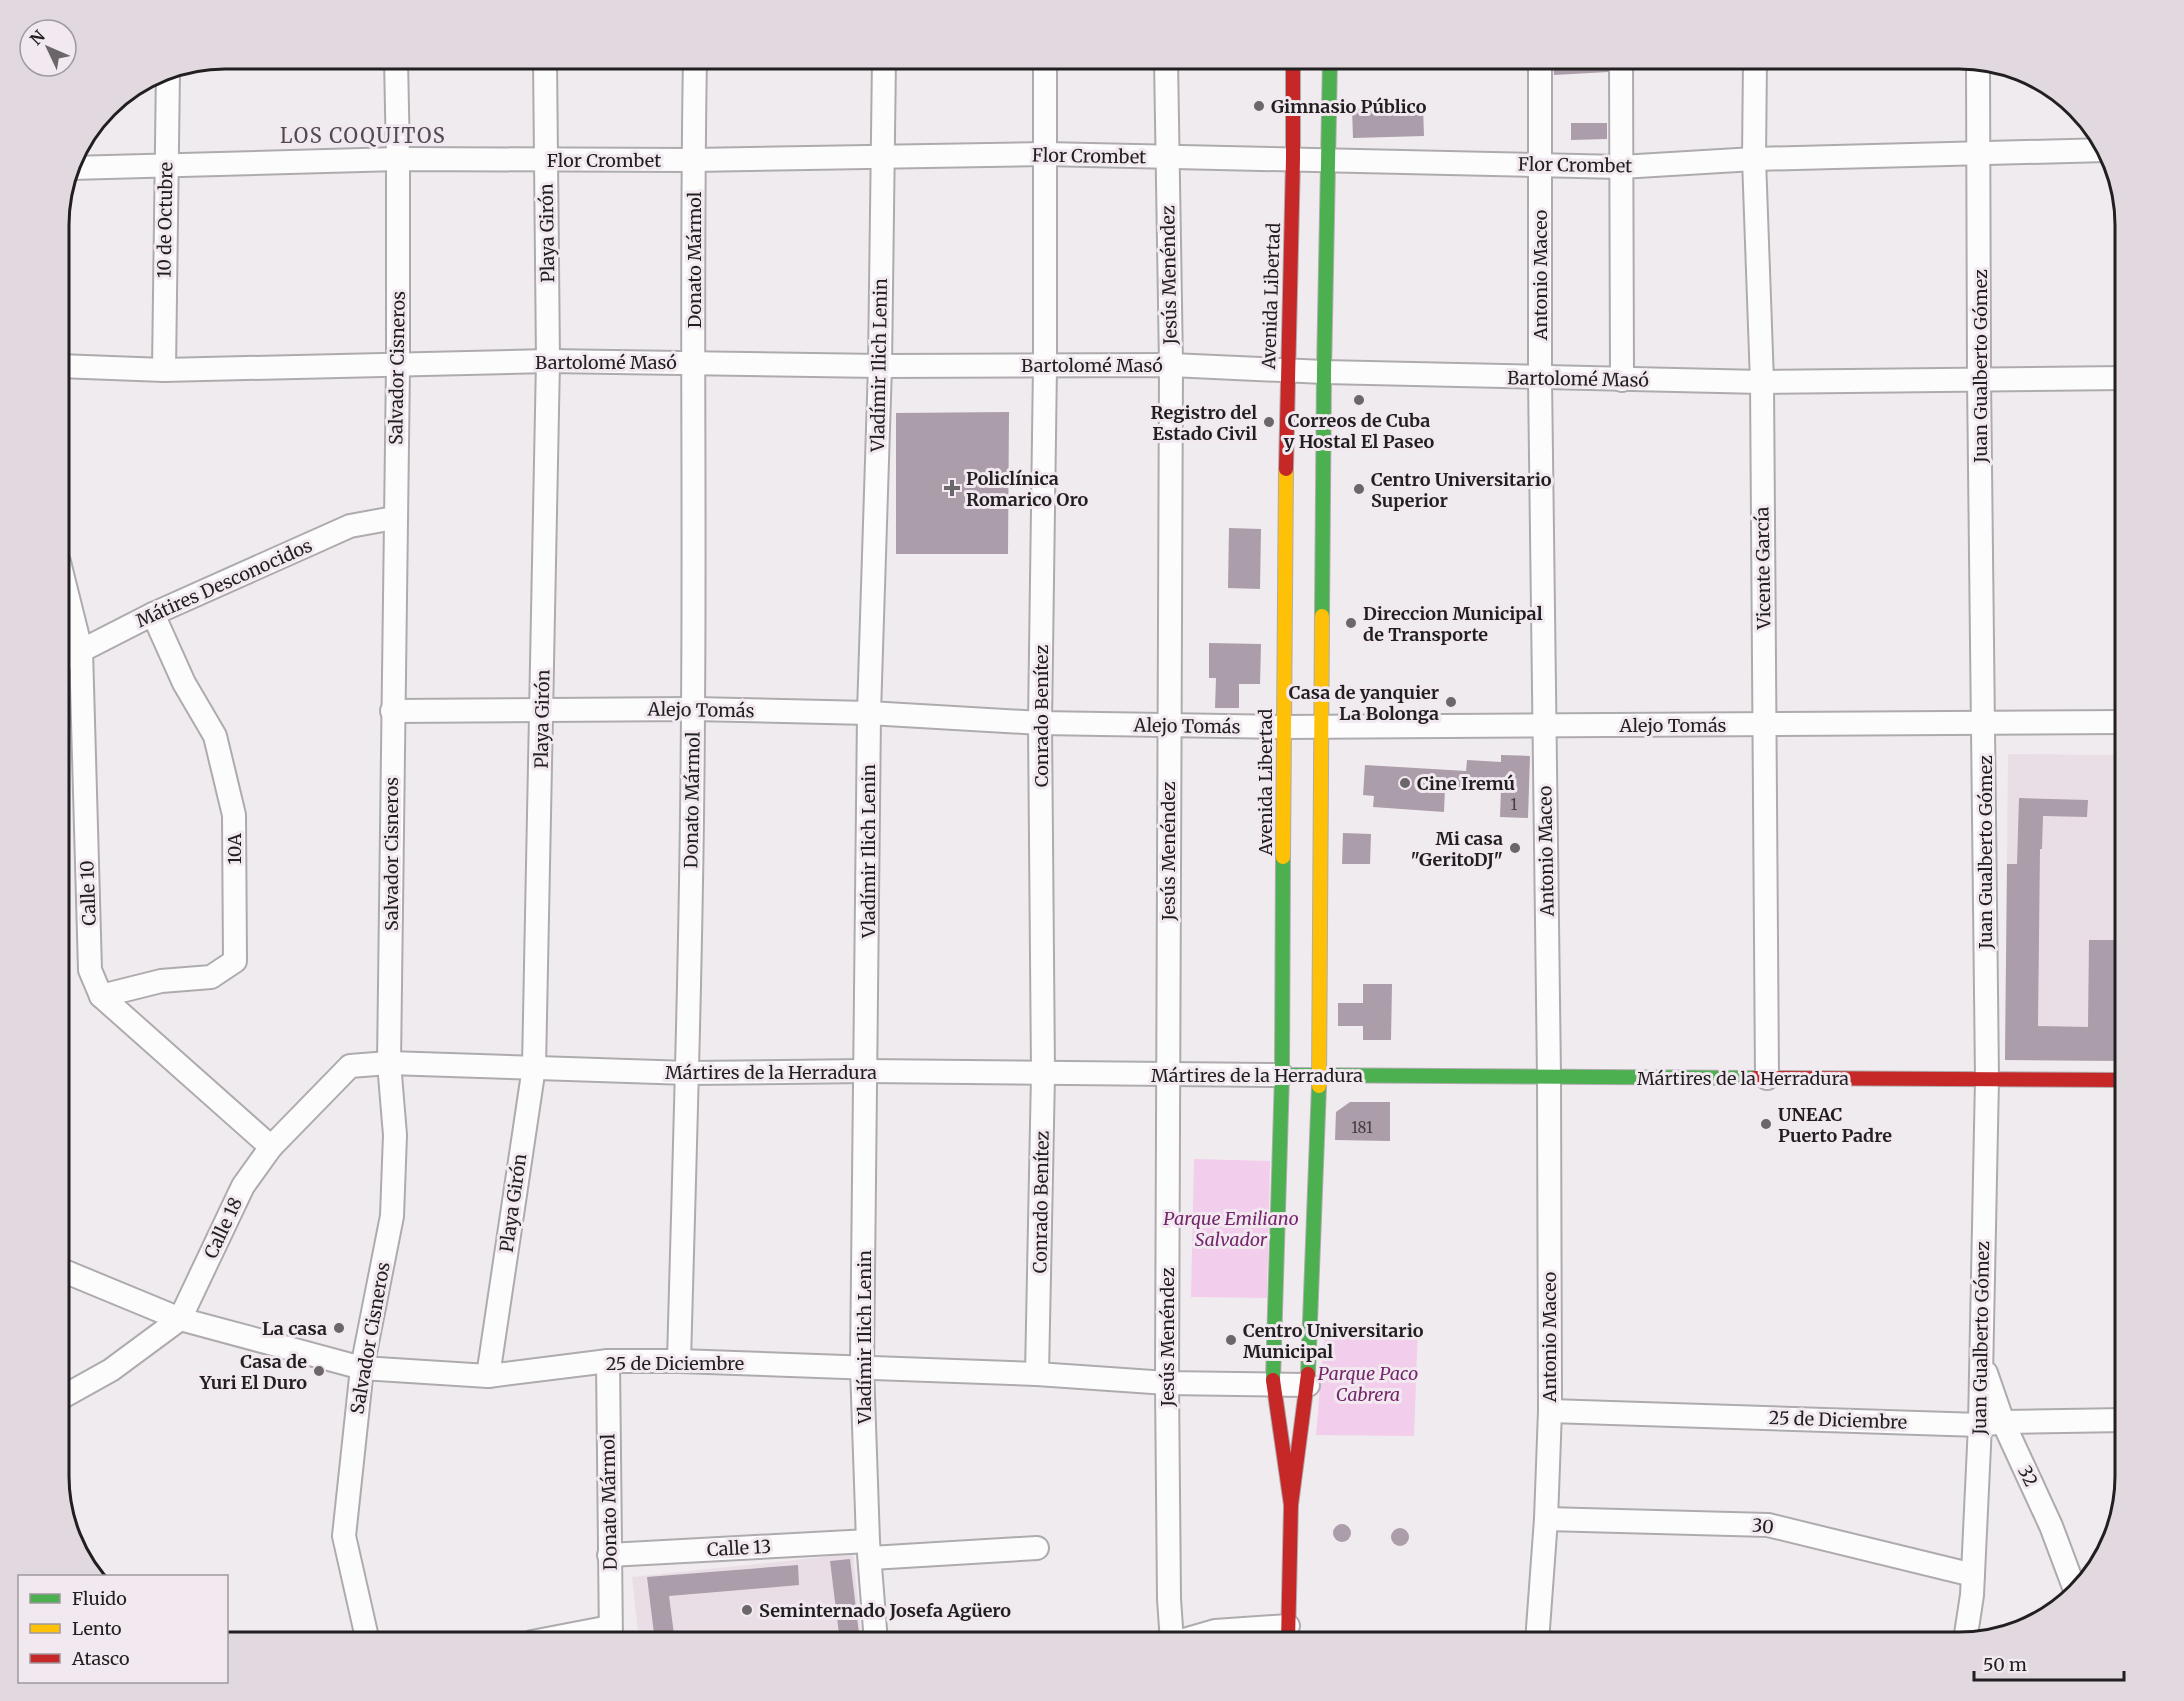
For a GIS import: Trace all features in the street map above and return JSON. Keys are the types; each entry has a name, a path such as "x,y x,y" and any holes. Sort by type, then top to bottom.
{"main road":[{"name":"Avenida Libertad","path":"1291,1505 1273,1385 1281,1075 1287,371 1293,69"},
{"name":"Avenida Libertad","path":"1288,1632 1291,1505 1308,1385 1319,1075 1324,372 1330,69"},
{"name":"Mártires de la Herradura","path":"1281,1075 2115,1080"}],"street":[{"name":"Salvador Cisneros","path":"366,1632 344,1536 362,1368 392,1216 395,1135 389,1063 394,518 398,366 396,69"},
{"name":"Playa Girón","path":"488,1376 534,1066 548,361 545,69"},
{"name":"Donato Mármol","path":"679,1360 688,1073 693,709 695,69"},
{"name":"Vladímir Ilich Lenin","path":"875,1632 869,1550 862,1367 869,714 880,366 884,69"},
{"name":"Conrado Benítez","path":"1037,1374 1043,1074 1040,723 1045,365 1044,69"},
{"name":"Jesús Menéndez","path":"1166,69 1171,365 1167,1383 1171,1632"},
{"name":"Antonio Maceo","path":"1538,1632 1546,1520 1550,1411 1549,1077 1540,378 1540,69"},
{"path":"1621,69 1622,380"},
{"name":"Vicente García","path":"1755,69 1754,159 1761,382 1767,1078"},
{"name":"Juan Gualberto Gómez","path":"1966,1632 1973,1575 1980,1425 1987,1079 1979,379 1978,70"},
{"name":"10 de Octubre","path":"164,370 168,80"},
{"name":"Flor Crombet","path":"80,168 398,159 693,160 1045,154 1621,167 1754,159 2096,150"},
{"name":"Bartolomé Masó","path":"69,366 164,370 548,361 880,366 1171,365 1287,371 1761,382 2115,378"},
{"name":"Mátires Desconocidos","path":"69,657 153,614 350,526 394,518"},
{"name":"Calle 10","path":"69,602 81,650 90,970 101,996 270,1148"},
{"name":"10A","path":"101,996 160,981 211,977 235,961 234,815 215,736 184,683 153,614"},
{"name":"Alejo Tomás","path":"392,711 693,709 869,714 1040,723 1283,727 2115,722"},
{"name":"Mártires de la Herradura","path":"389,1063 534,1066 688,1073 866,1071 1281,1075"},
{"name":"Calle 18","path":"69,1393 111,1370 180,1319 243,1186 270,1148 350,1066 389,1063"},
{"name":"25 de Diciembre","path":"69,1273 180,1319 362,1368 488,1376 608,1361 679,1360 1037,1374 1167,1383 1308,1385"},
{"name":"32","path":"1982,1360 2003,1422 2051,1526 2072,1583"},
{"name":"Donato Mármol","path":"608,1361 611,1632"},
{"name":"25 de Diciembre","path":"1550,1411 1980,1425 2003,1422 2115,1420"},
{"name":"30","path":"1546,1520 1768,1525 1973,1575"},
{"name":"Calle 13","path":"609,1555 1037,1548"},
{"path":"1211,1632 1239,1632"}],"shaded area":[{"path":"2008,754 2115,755 2115,1061 2005,1060"},
{"name":"Seminternado Josefa Agüero","path":"853,1554 861,1632 638,1632 632,1577"}],"green space":[{"name":"Parque Emiliano Salvador","path":"1194,1159 1270,1161 1267,1298 1191,1297"},
{"name":"Parque Paco Cabrera","path":"1418,1325 1414,1436 1316,1435 1325,1327"}],"building":[{"path":"1554,69 1608,69 1608,72 1554,75"},
{"path":"1423,107 1424,136 1353,138 1352,109"},
{"path":"1571,123 1607,123 1607,139 1571,140"},
{"name":"Policlínica Romarico Oro","path":"1009,412 1008,554 896,554 896,413"},
{"path":"1229,528 1261,529 1260,589 1228,588"},
{"path":"1209,643 1261,644 1260,684 1239,684 1239,708 1215,708 1216,678 1209,678"},
{"path":"1501,755 1530,756 1528,818 1500,817 1501,789 1445,787 1444,812 1373,807 1374,796 1363,795 1365,765 1466,771 1467,760 1501,762"},
{"path":"2019,798 2088,800 2087,817 2043,816 2042,849 2040,849 2038,1026 2088,1027 2089,940 2115,940 2115,1061 2005,1060 2007,864 2017,864"},
{"path":"1343,833 1371,834 1370,864 1342,864"},
{"path":"1363,984 1392,984 1391,1040 1363,1040 1363,1026 1338,1026 1338,1003 1363,1003"},
{"path":"1350,1102 1390,1102 1390,1141 1335,1140 1336,1112"},
{"path":"1342,1524 1350,1529 1351,1533 1346,1541 1342,1542 1334,1537 1333,1533 1338,1525"},
{"path":"1400,1528 1408,1533 1409,1537 1404,1545 1400,1546 1392,1541 1391,1537 1396,1529"},
{"path":"850,1559 859,1632 839,1632 830,1561"},
{"path":"798,1565 799,1585 669,1596 674,1632 654,1632 647,1577"}],"traffic: fast":[{"path":"1322,616 1330,69"},
{"path":"1273,1380 1282,1075 1283,857"},
{"path":"1282,1075 1755,1078"},
{"path":"1308,1374 1319,1086"}],"traffic: slow":[{"path":"1283,857 1286,469"},
{"path":"1319,1086 1322,616"}],"traffic: jam":[{"path":"1286,469 1293,69"},
{"path":"1755,1078 2115,1080"},
{"path":"1273,1380 1291,1505 1308,1374"},
{"path":"1288,1632 1291,1505"}],"place":[{"name":"Gimnasio Público","path":"1259,106"},
{"name":"Correos de Cuba y Hostal El Paseo","path":"1359,400"},
{"name":"Registro del Estado Civil","path":"1269,422"},
{"name":"Policlínica Romarico Oro","path":"952,488"},
{"name":"Centro Universitario Superior","path":"1359,489"},
{"name":"Direccion Municipal de Transporte","path":"1351,623"},
{"name":"Casa de yanquier La Bolonga","path":"1451,702"},
{"name":"Cine Iremú","path":"1405,783"},
{"name":"Mi casa \"GeritoDJ\"","path":"1515,848"},
{"name":"UNEAC Puerto Padre","path":"1766,1124"},
{"name":"La casa","path":"339,1328"},
{"name":"Centro Universitario Municipal","path":"1231,1340"},
{"name":"Casa de Yuri El Duro","path":"319,1371"},
{"name":"Seminternado Josefa Agüero","path":"747,1610"}],"district":[{"name":"LOS COQUITOS","path":"363,135"}]}
